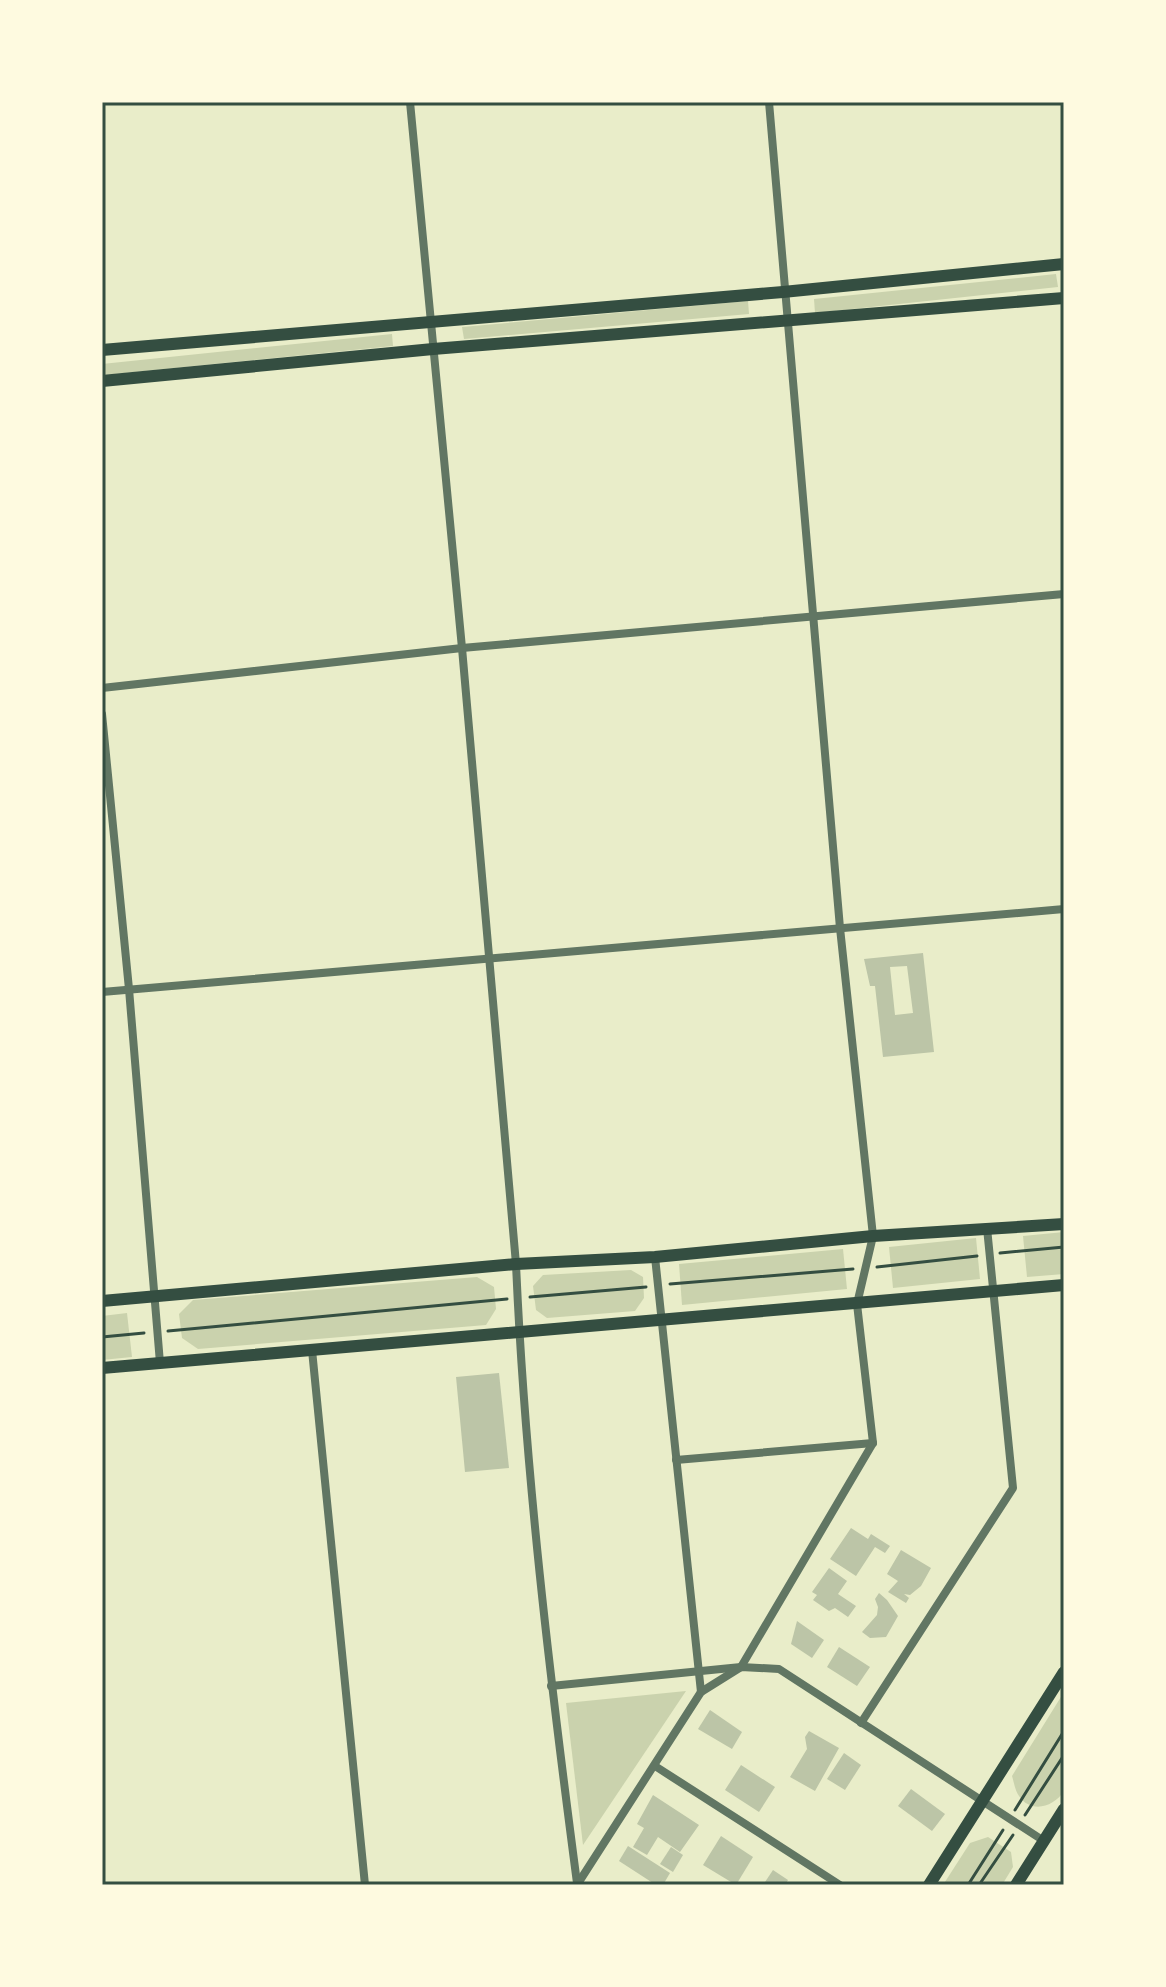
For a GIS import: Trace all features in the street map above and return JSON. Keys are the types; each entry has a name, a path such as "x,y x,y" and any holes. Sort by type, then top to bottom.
{"main road":[{"path":"102,350 783,292 1064,264"},
{"path":"102,381 433,349 1064,298"},
{"path":"102,1301 516,1264 655,1257 873,1236 1064,1224"},
{"path":"102,1368 1064,1285"},
{"path":"929,1885 1064,1672"},
{"path":"1016,1885 1064,1809"}],"street":[{"path":"410,102 516,1264 517,1332 551,1686 578,1885"},
{"path":"578,1885 701,1692 741,1667 873,1443 857,1304 873,1236 840,928 769,102"},
{"path":"102,688 462,648 1064,594"},
{"path":"102,714 129,989 160,1363"},
{"path":"102,992 1064,909"},
{"path":"861,1723 1013,1488 987,1228"},
{"path":"655,1257 701,1692"},
{"path":"312,1350 365,1885"},
{"path":"676,1460 873,1443"},
{"path":"551,1686 741,1667 779,1669 1044,1841"},
{"path":"655,1766 840,1885"}],"path":[{"path":"102,1337 866,1268 1064,1247"}],"green space":[{"path":"1056,274 1058,287 815,313 814,299"},
{"path":"748,301 749,314 464,339 462,327"},
{"path":"392,334 393,346 104,375 102,364"},
{"path":"1064,1232 1064,1274 1027,1277 1023,1236"},
{"path":"976,1238 980,1279 893,1288 889,1247"},
{"path":"843,1249 847,1289 682,1305 679,1264"},
{"path":"631,1270 643,1277 644,1298 635,1311 547,1318 536,1310 533,1286 543,1275"},
{"path":"477,1277 494,1287 496,1309 486,1325 198,1349 182,1338 179,1314 193,1300"},
{"path":"127,1313 132,1357 102,1360 102,1316"},
{"path":"686,1691 583,1845 566,1703"},
{"path":"1064,1692 1064,1791 1049,1804 1036,1807 1024,1802 1012,1776"},
{"path":"988,1837 1011,1852 1013,1867 1002,1885 943,1885 970,1843"}],"building":[{"path":"923,953 934,1052 883,1057 875,986 870,986 864,959","holes":["907,966 913,1013 895,1015 890,967"]},
{"path":"499,1373 509,1468 465,1472 456,1377"},
{"path":"851,1528 868,1539 871,1534 890,1546 885,1553 875,1547 856,1576 830,1559"},
{"path":"901,1550 931,1568 921,1586 910,1595 904,1594 909,1598 906,1603 888,1592 898,1581 887,1574"},
{"path":"829,1568 847,1581 838,1594 856,1606 848,1617 835,1608 829,1611 813,1600 817,1595 812,1592"},
{"path":"879,1593 898,1616 886,1637 870,1638 862,1632 877,1615 875,1599"},
{"path":"797,1621 824,1640 812,1658 791,1644"},
{"path":"839,1647 870,1667 857,1686 827,1667"},
{"path":"710,1710 742,1732 732,1749 698,1729"},
{"path":"809,1731 839,1748 815,1791 790,1777 807,1749 805,1737"},
{"path":"844,1753 861,1765 845,1790 827,1779"},
{"path":"741,1765 775,1787 759,1812 725,1790"},
{"path":"911,1789 945,1814 932,1831 898,1806"},
{"path":"653,1795 699,1825 680,1852 658,1837 647,1855 633,1847 644,1828 637,1824"},
{"path":"721,1836 753,1857 736,1885 703,1865"},
{"path":"628,1846 670,1873 663,1885 656,1885 619,1861"},
{"path":"671,1847 683,1855 673,1872 660,1864"},
{"path":"773,1870 788,1880 785,1885 763,1885"}]}
